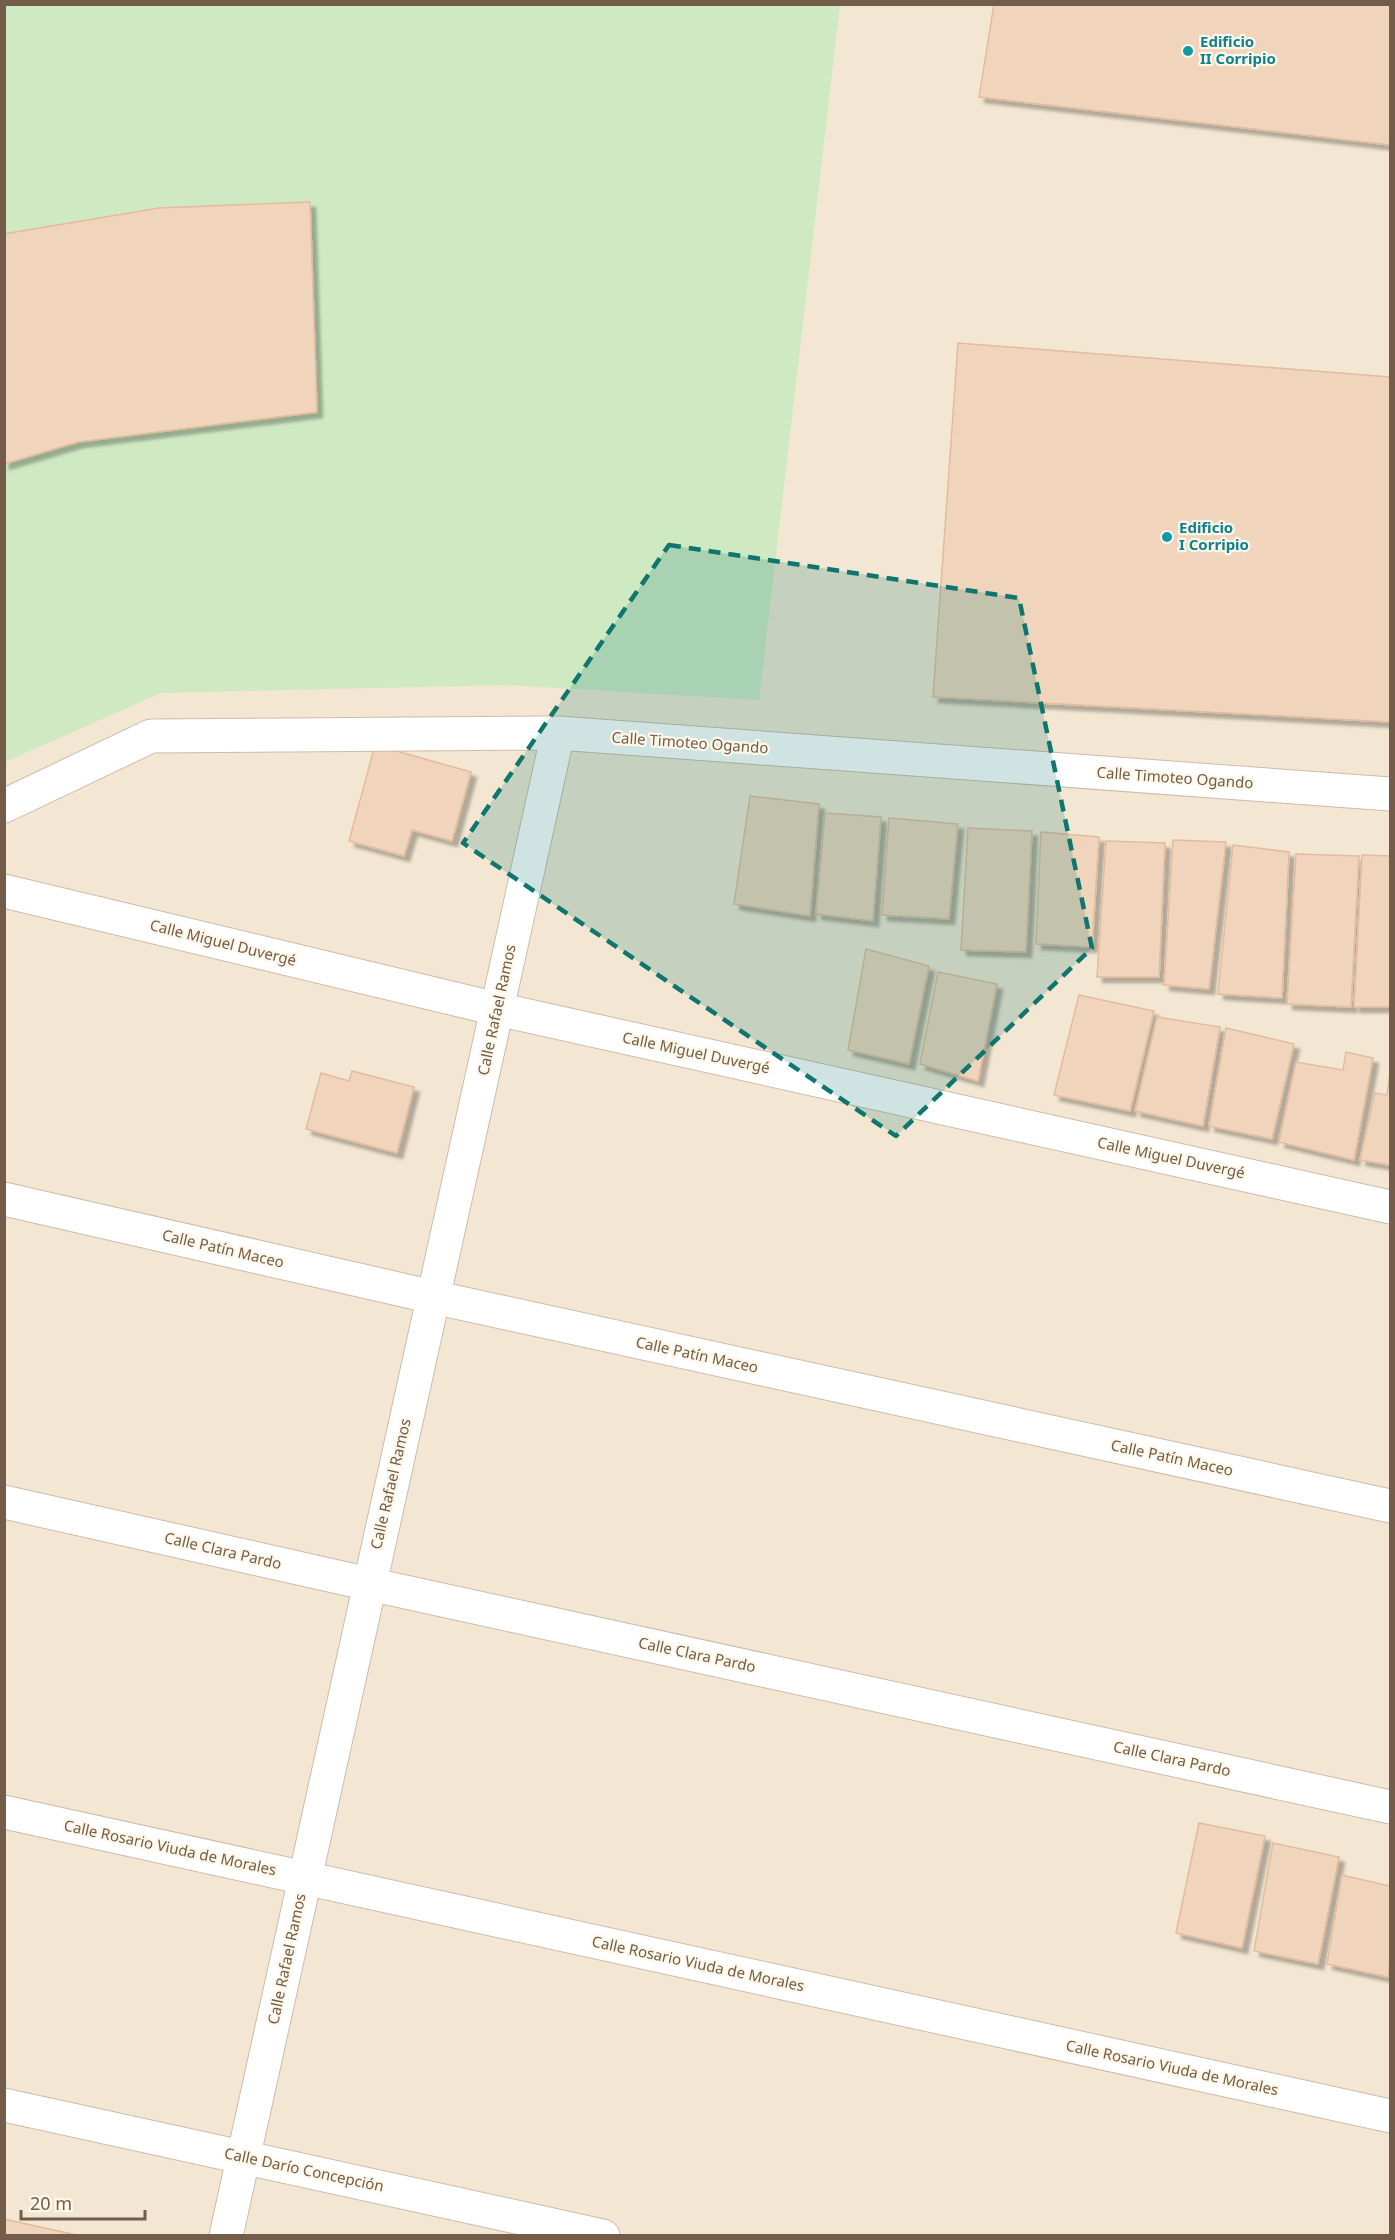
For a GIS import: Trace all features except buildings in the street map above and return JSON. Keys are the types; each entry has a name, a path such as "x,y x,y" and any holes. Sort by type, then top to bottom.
{"street":[{"name":"Calle Timoteo Ogando","path":"4,806 151,735 558,733 1390,794"},
{"name":"Calle Rafael Ramos","path":"226,2235 558,733"},
{"name":"Calle Miguel Duvergé","path":"4,891 497,1009 1390,1207"},
{"name":"Calle Patín Maceo","path":"4,1199 433,1298 1390,1506"},
{"name":"Calle Clara Pardo","path":"4,1502 1390,1807"},
{"name":"Calle Rosario Viuda de Morales","path":"4,1812 1390,2116"},
{"name":"Calle Darío Concepción","path":"4,2105 603,2235"}],"highlighted area":[{"path":"669,545 1019,598 1092,948 896,1136 463,843"}],"shaded area":[{"path":"5,5 1390,5 1390,2235 5,2235"}],"green space":[{"path":"5,5 840,5 759,700 508,685 161,693 5,762"}],"place":[{"name":"Edificio II Corripio","path":"1188,51"},
{"name":"Edificio I Corripio","path":"1167,537"}]}
